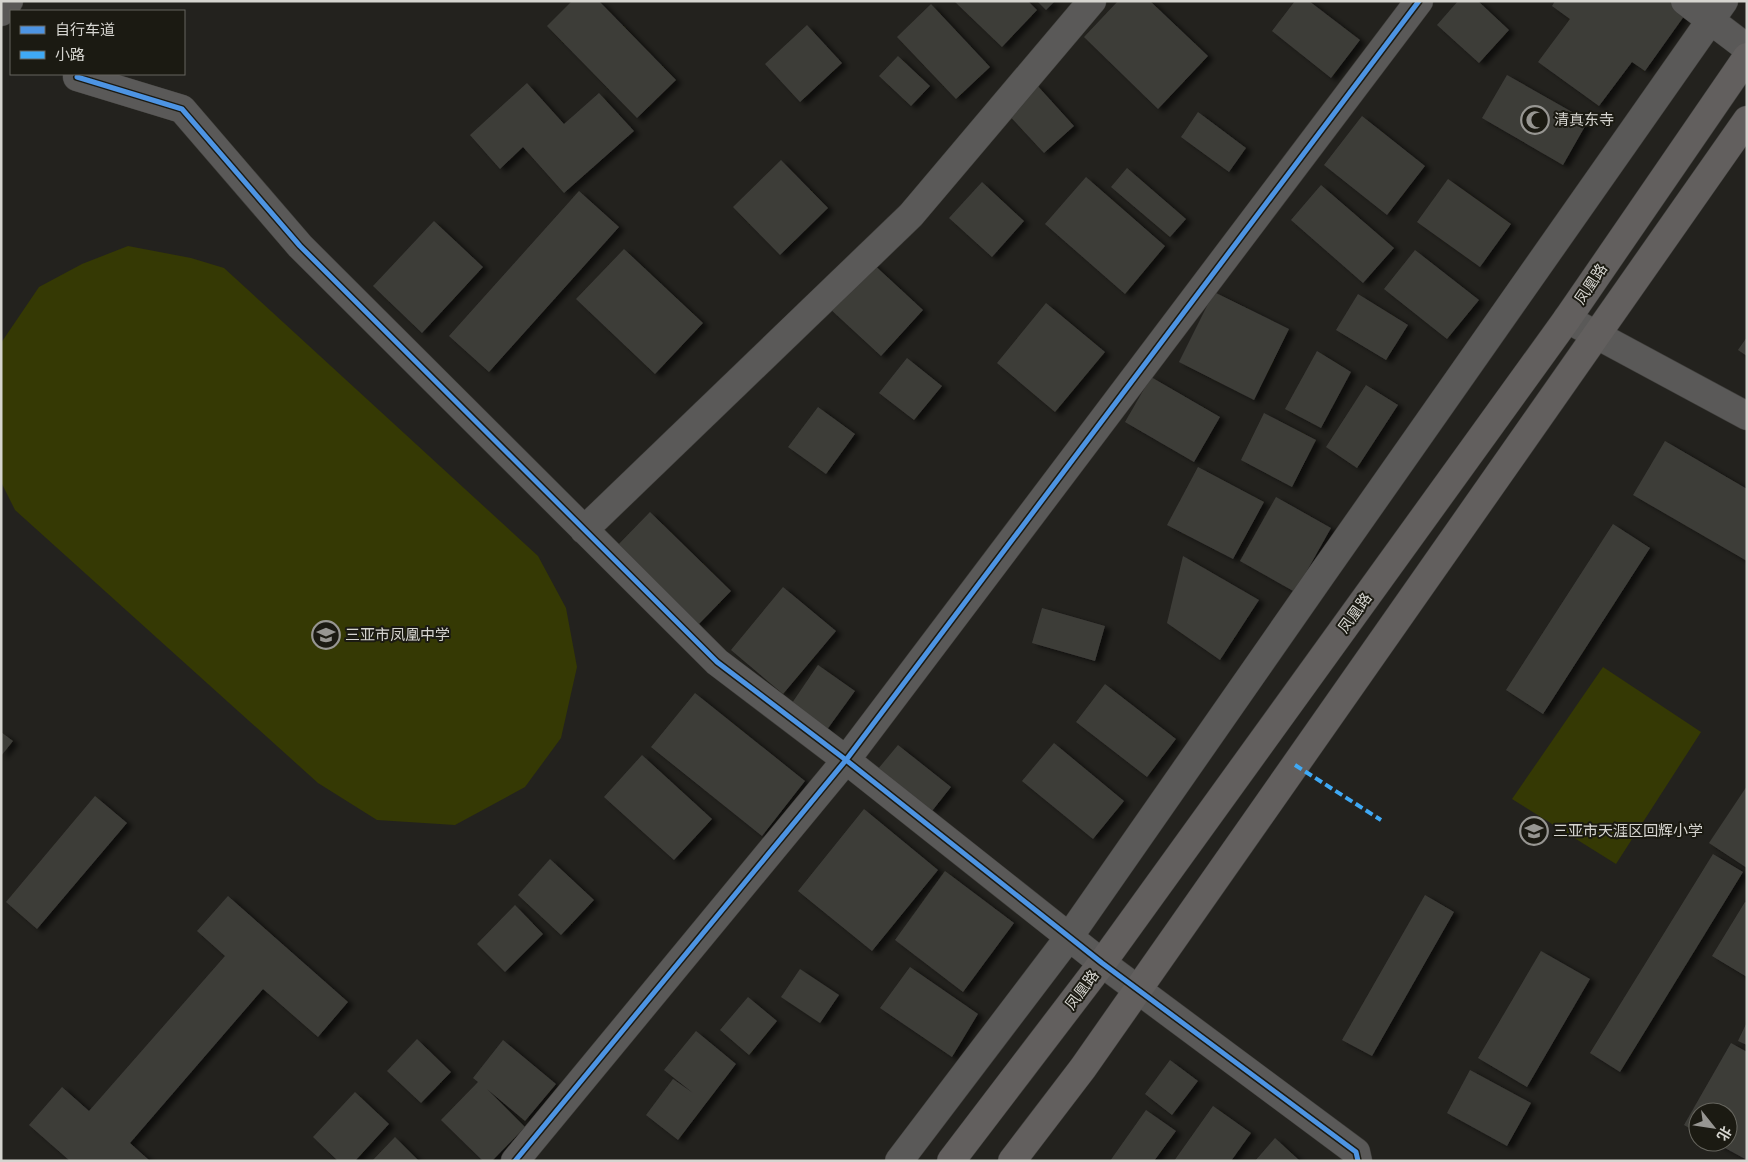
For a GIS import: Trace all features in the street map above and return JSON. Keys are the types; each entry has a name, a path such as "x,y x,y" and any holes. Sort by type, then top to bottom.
{"highway":[{"name":"凤凰路","path":"951,1161 1102,963 1567,319 1747,57"},
{"path":"1012,1161 1083,1068 1747,120"}],"main road":[{"path":"1,12 9,1"}],"street":[{"path":"584,530 911,215 1092,1"},
{"path":"515,1161 846,760 1419,1"},
{"path":"1685,1 1718,11 1747,48"},
{"path":"899,1161 1069,937 1718,11"},
{"path":"77,77 182,109 300,246 717,662 846,760 1102,963 1365,1158"},
{"path":"1567,319 1747,416"}],"green space":[{"path":"128,246 191,258 224,268 538,556 566,608 577,667 561,738 525,787 455,825 377,820 318,783 15,510 1,482 1,343 39,287 82,264"},
{"path":"1603,667 1701,732 1616,864 1512,799"}],"building":[{"path":"572,1 599,1 676,80 637,118 547,26"},
{"path":"954,1 1028,1 1037,10 1002,47"},
{"path":"1037,1 1055,1 1046,10"},
{"path":"1118,1 1150,1 1208,56 1158,109 1084,37"},
{"path":"1295,1 1309,1 1360,40 1331,78 1272,31"},
{"path":"1458,1 1478,1 1509,30 1479,63 1437,25"},
{"path":"1555,1 1672,1 1687,12 1645,71 1632,62 1599,106 1538,62 1570,19 1552,6"},
{"path":"931,4 990,67 956,99 897,37"},
{"path":"807,25 842,63 800,102 765,64"},
{"path":"898,56 930,86 911,106 879,76"},
{"name":"清真东寺","path":"1507,75 1588,121 1563,165 1482,118"},
{"path":"527,83 564,124 599,93 634,131 564,193 523,147 500,169 470,135"},
{"path":"1035,83 1074,126 1044,153 1005,111"},
{"path":"1198,112 1246,148 1229,172 1181,137"},
{"path":"1362,116 1425,166 1387,215 1324,165"},
{"path":"781,160 828,208 780,255 733,207"},
{"path":"1127,168 1186,219 1170,237 1111,187"},
{"path":"1086,177 1165,246 1125,294 1045,224"},
{"path":"1448,179 1511,224 1480,267 1417,222"},
{"path":"982,182 1024,221 992,257 949,218"},
{"path":"1321,185 1394,248 1363,283 1291,220"},
{"path":"579,191 619,227 489,372 449,336"},
{"path":"434,221 483,267 422,333 373,286"},
{"path":"624,249 703,323 655,374 576,299"},
{"path":"1415,250 1479,300 1447,339 1384,289"},
{"path":"870,261 923,310 881,356 828,307"},
{"path":"1214,292 1289,329 1254,400 1179,362"},
{"path":"1358,294 1408,325 1386,360 1336,330"},
{"path":"1046,303 1105,352 1055,412 997,363"},
{"path":"1747,337 1747,356 1738,350"},
{"path":"1317,351 1351,372 1321,428 1285,409"},
{"path":"907,358 942,386 914,420 879,393"},
{"path":"1151,377 1220,417 1194,462 1125,422"},
{"path":"1366,385 1398,405 1357,468 1326,447"},
{"path":"818,407 855,434 826,474 788,447"},
{"path":"1264,413 1316,440 1292,487 1241,460"},
{"path":"1665,441 1747,489 1747,561 1633,495"},
{"path":"1198,467 1264,502 1233,559 1167,525"},
{"path":"1276,497 1331,528 1295,592 1240,561"},
{"path":"650,512 731,591 697,626 616,547"},
{"path":"1613,524 1650,548 1543,714 1506,690"},
{"path":"1183,556 1259,600 1220,660 1167,623"},
{"path":"783,587 836,631 783,694 731,650"},
{"path":"1042,608 1105,626 1095,661 1032,643"},
{"path":"818,665 855,691 826,731 790,706"},
{"path":"1105,684 1176,739 1147,777 1076,722"},
{"path":"695,693 805,781 762,836 651,747"},
{"path":"1,732 13,741 1,756"},
{"path":"1054,743 1124,801 1093,839 1022,781"},
{"path":"898,745 951,787 932,811 878,769"},
{"path":"642,755 712,819 674,860 604,797"},
{"path":"1747,786 1747,868 1709,843"},
{"path":"95,796 127,823 37,929 6,902"},
{"path":"864,809 938,870 872,951 798,891"},
{"path":"1713,854 1743,872 1620,1072 1590,1053"},
{"path":"550,859 594,900 561,935 518,895"},
{"path":"945,871 1014,923 963,992 895,940"},
{"path":"1425,895 1454,912 1372,1056 1342,1040"},
{"path":"228,896 348,1002 318,1037 263,989 130,1143 150,1161 70,1161 29,1125 62,1087 89,1111 225,956 197,931"},
{"path":"1745,902 1747,903 1747,977 1712,956"},
{"path":"515,905 543,934 505,972 477,944"},
{"path":"1541,951 1590,979 1527,1087 1478,1058"},
{"path":"910,967 978,1014 952,1057 880,1008"},
{"path":"800,969 839,995 820,1023 781,997"},
{"path":"748,997 777,1021 749,1055 720,1030"},
{"path":"1747,1022 1747,1045 1738,1041"},
{"path":"696,1031 736,1064 678,1140 646,1115 673,1079 693,1093 664,1070"},
{"path":"417,1039 451,1072 421,1103 387,1071"},
{"path":"503,1040 556,1084 525,1121 487,1089 525,1127 492,1161 483,1161 441,1120 478,1082 473,1078"},
{"path":"1731,1043 1747,1052 1747,1160 1732,1152 1738,1152 1738,1102 1697,1102"},
{"path":"1170,1060 1198,1081 1172,1115 1145,1094"},
{"path":"1470,1070 1531,1103 1507,1146 1447,1113"},
{"path":"355,1092 389,1124 355,1161 338,1161 313,1137"},
{"path":"1213,1106 1251,1133 1231,1161 1174,1161"},
{"path":"1146,1110 1176,1131 1154,1161 1110,1161"},
{"path":"1688,1118 1688,1127 1684,1125"},
{"path":"395,1137 419,1161 372,1161"},
{"path":"1275,1138 1300,1161 1255,1161"}],"marked path":[{"path":"1295,765 1381,820"}],"cycle path":[{"path":"515,1161 846,760 1419,1"},
{"path":"77,77 182,109 300,246 717,662 846,760 1102,963 1356,1152 1358,1161"}],"place":[{"name":"清真东寺","path":"1535,120"},
{"name":"三亚市凤凰中学","path":"326,635"},
{"name":"三亚市天涯区回辉小学","path":"1534,831"}]}
